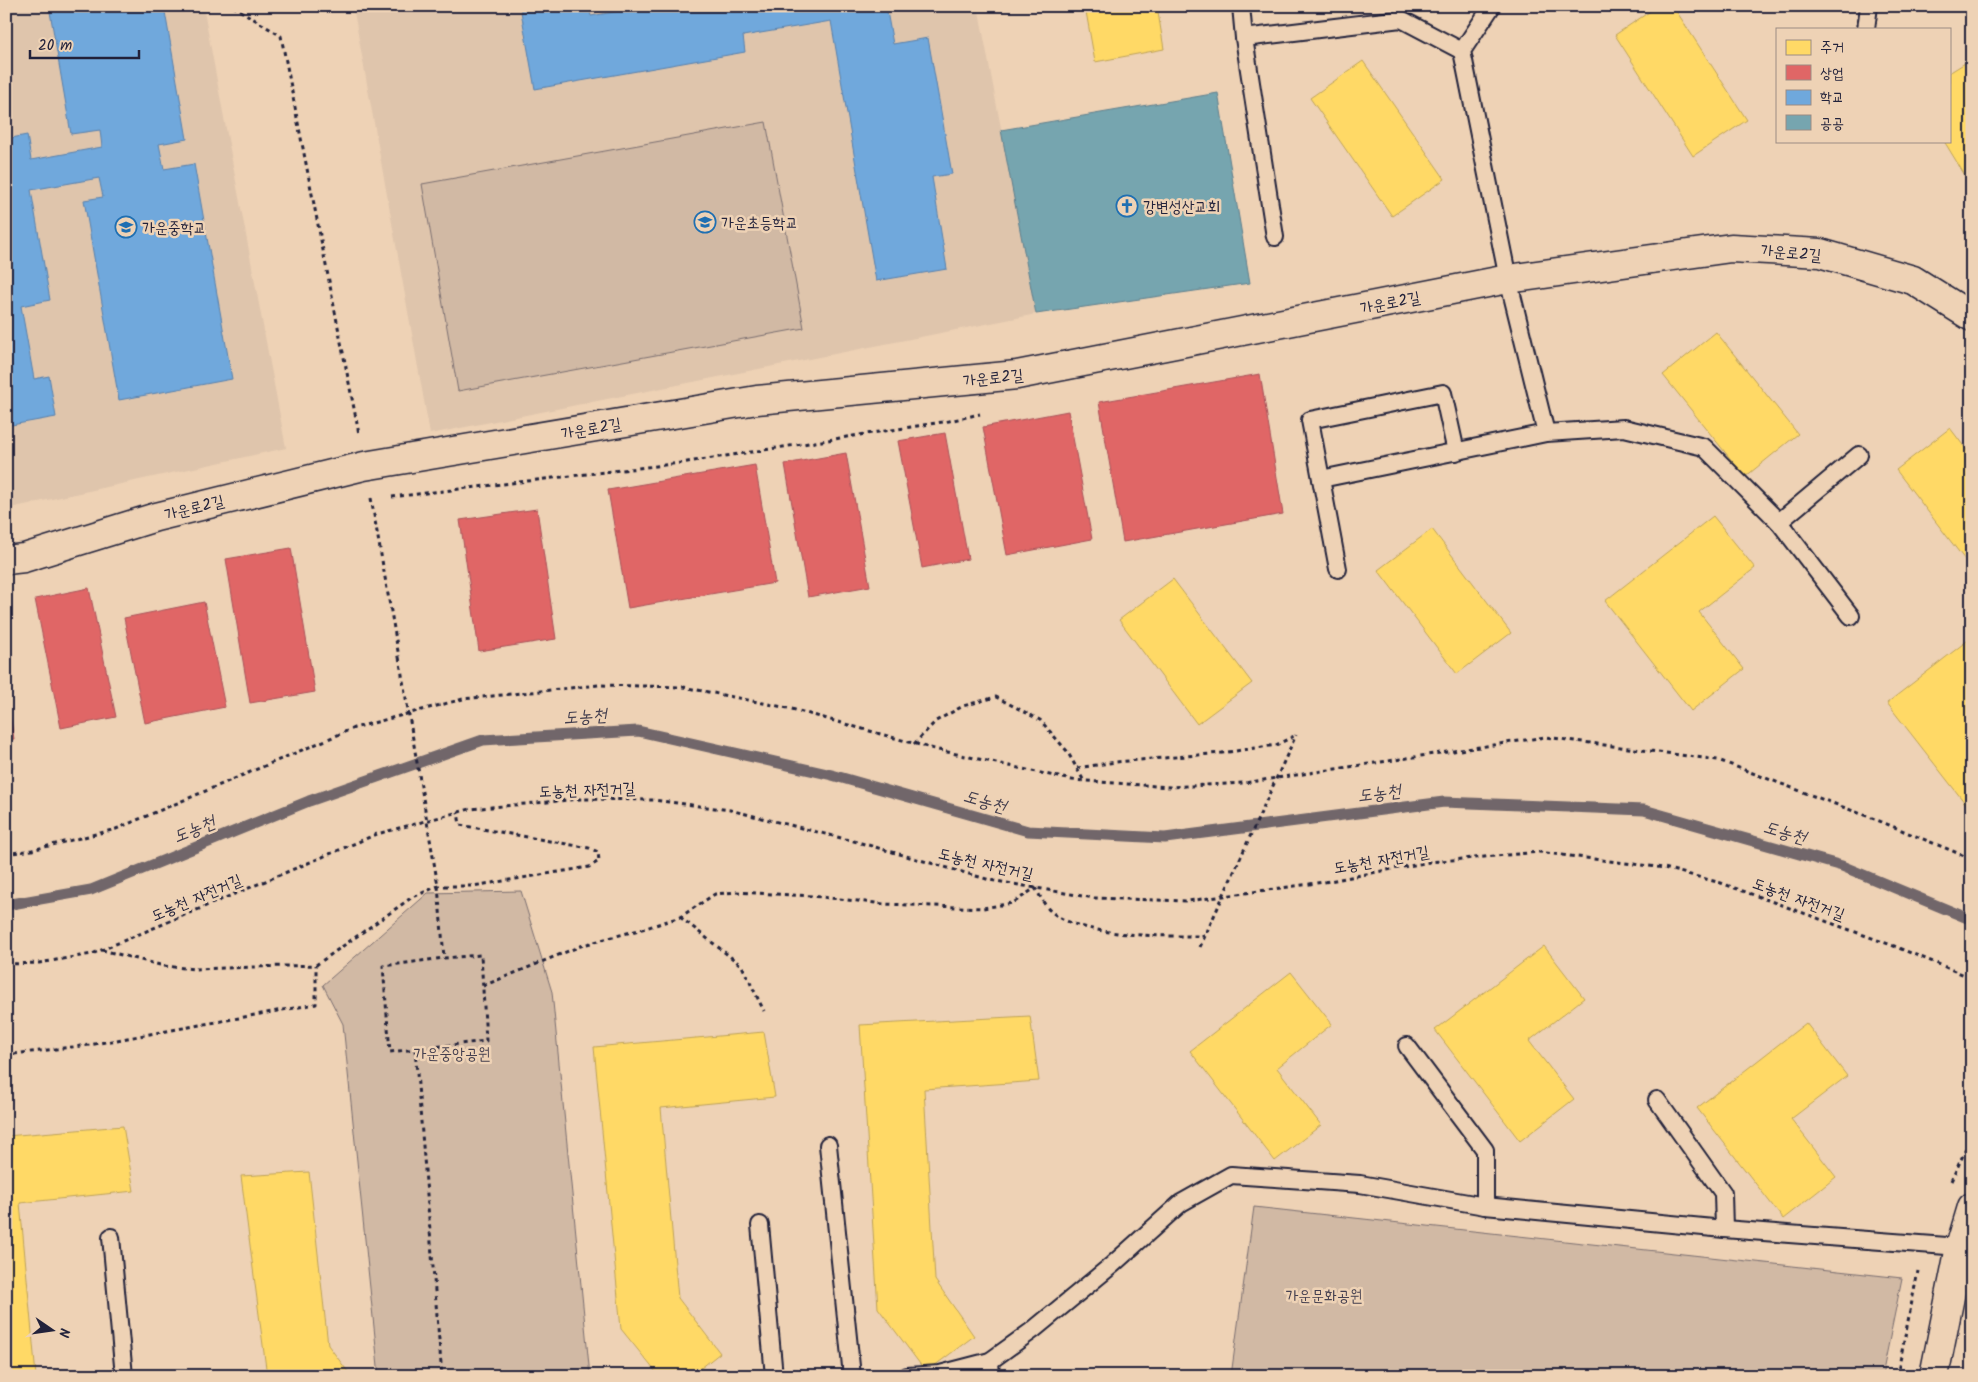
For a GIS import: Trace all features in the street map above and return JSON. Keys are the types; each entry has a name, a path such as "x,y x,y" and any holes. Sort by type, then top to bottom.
{"street":[{"name":"가운로2길","path":"6,560 24,558 156,516 364,466 757,400 1017,375 1508,279 1731,248 1820,253 1913,280 1972,317"},
{"path":"1934,1376 1960,1247 1972,1207"}],"lane":[{"path":"1241,6 1244,38 1275,236"},
{"path":"1492,6 1462,51 1508,279 1546,433"},
{"path":"1866,28 1869,6"},
{"path":"1244,38 1401,19 1462,51"},
{"path":"1338,569 1310,420 1443,393 1456,452"},
{"path":"1321,479 1546,433 1624,428 1704,447 1779,522 1851,616"},
{"path":"1779,522 1859,455"},
{"path":"1407,1046 1485,1150 1485,1206"},
{"path":"1657,1100 1723,1193 1724,1229"},
{"path":"828,1145 852,1376"},
{"path":"907,1376 990,1368 1182,1203 1231,1175 1360,1184 1485,1206 1724,1229 1960,1247"},
{"path":"760,1225 774,1376"},
{"path":"111,1237 124,1376"}],"path":[{"path":"233,6 281,36 359,434"},
{"path":"370,491 438,886 444,958"},
{"path":"6,854 32,850 116,829 354,728 463,699 599,685 683,687 788,708 914,744 1072,780 1170,787 1244,783 1545,737 1718,760 1872,818 1972,859"},
{"path":"914,744 936,721 963,706 996,696 1040,720 1067,751 1084,781"},
{"path":"1076,768 1116,762 1222,753 1276,745 1296,735 1200,947"},
{"name":"도농천 자전거길","path":"6,964 38,963 92,954 377,834 470,809 580,799 654,800 720,809 860,843 990,880 1094,898 1188,901 1324,882 1430,862 1539,852 1664,868 1721,883 1894,946 1972,978"},
{"path":"102,950 164,966 195,969 316,965 411,898 438,886 473,886 589,866 599,861 598,852 589,848 460,825 458,812"},
{"path":"483,986 583,944 680,917 715,894 736,892 812,896 884,904 983,908 1012,903 1035,888 1051,912 1076,926 1149,936 1205,936"},
{"path":"680,917 742,966 764,1011"},
{"path":"480,955 486,1041 390,1052 383,966 444,958 480,955"},
{"path":"6,1055 89,1045 316,1004 316,965"},
{"path":"415,1049 442,1376"}],"shaded area":[{"name":"가운중학교","path":"6,6 203,6 286,448 6,509"},
{"name":"가운초등학교","path":"353,6 978,6 1036,314 430,434"}],"green space":[{"path":"766,122 804,328 458,391 422,184"},
{"name":"가운중앙공원","path":"521,891 552,992 590,1376 379,1376 343,1024 323,985 428,893"},
{"name":"가운문화공원","path":"1254,1207 1902,1278 1882,1376 1231,1376"}],"building: 주거":[{"path":"1085,6 1157,6 1164,49 1095,62"},
{"path":"1658,6 1673,6 1747,120 1693,156 1615,35"},
{"path":"1970,60 1972,63 1972,187 1945,142 1950,142 1950,72"},
{"path":"1363,61 1445,179 1392,216 1310,98"},
{"path":"1716,332 1798,434 1745,477 1663,375"},
{"path":"1950,428 1972,457 1972,569 1896,470"},
{"path":"1713,516 1755,568 1699,612 1744,669 1691,711 1605,601"},
{"path":"1432,529 1511,633 1457,674 1378,570"},
{"path":"1173,579 1252,683 1197,724 1119,620"},
{"path":"1972,637 1972,812 1887,703"},
{"path":"1544,946 1584,998 1529,1041 1574,1099 1520,1141 1435,1030"},
{"path":"1291,972 1332,1024 1277,1068 1321,1125 1275,1161 1190,1051"},
{"path":"1030,1016 1039,1081 924,1089 935,1280 974,1336 926,1372 878,1308 860,1025"},
{"path":"1806,1023 1847,1076 1791,1119 1836,1177 1783,1219 1697,1108"},
{"path":"764,1032 775,1097 661,1108 678,1298 720,1353 691,1376 659,1376 621,1329 594,1047"},
{"path":"123,1126 134,1191 20,1203 36,1376 6,1376 6,1136"},
{"path":"309,1172 328,1345 351,1376 267,1376 241,1176"}],"building: 상업":[{"path":"1260,374 1283,514 1123,542 1099,402"},
{"path":"1068,411 1092,539 1007,555 983,427"},
{"path":"945,433 968,559 922,568 898,441"},
{"path":"846,453 870,586 808,597 785,464"},
{"path":"755,465 775,583 628,608 608,490"},
{"path":"537,509 556,639 479,651 460,520"},
{"path":"291,548 315,692 250,703 226,559"},
{"path":"89,588 116,717 61,728 35,599"},
{"path":"204,602 225,707 145,723 124,618"},
{"path":"6,690 14,739 6,740"}],"building: 학교":[{"path":"49,6 164,6 187,139 159,144 164,169 194,164 232,379 119,400 84,200 103,197 99,178 31,190 50,300 21,306 34,379 49,376 56,417 6,426 6,139 27,135 31,160 102,147 100,130 71,134"},
{"path":"520,6 589,6 591,16 631,9 631,6 886,6 893,44 928,38 952,174 932,177 947,269 876,281 831,21 743,36 745,52 535,89"}],"building: 공공":[{"name":"강변성산교회","path":"1218,93 1250,283 1036,314 1001,130"}],"waterway":[{"name":"도농천","path":"6,905 91,890 309,801 483,740 638,731 832,775 1028,831 1165,838 1444,802 1644,810 1842,866 1972,920"}],"place":[{"name":"강변성산교회","path":"1127,206"},
{"name":"가운초등학교","path":"705,222"},
{"name":"가운중학교","path":"126,227"}]}
